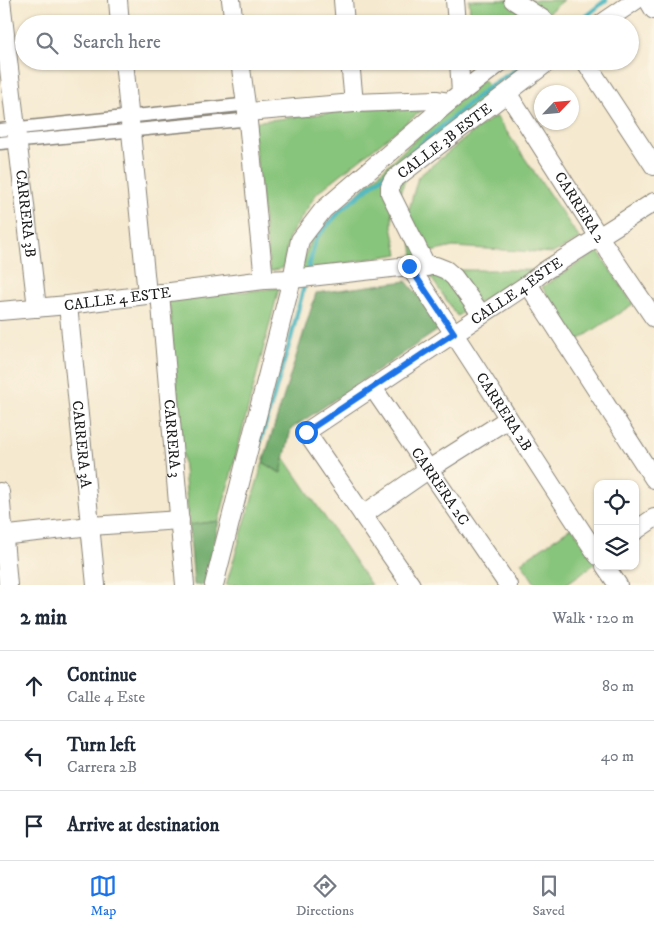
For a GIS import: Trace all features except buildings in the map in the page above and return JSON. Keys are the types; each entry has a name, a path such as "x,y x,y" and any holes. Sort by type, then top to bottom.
{"street":[{"name":"CARRERA 3B","path":"2,0 11,133 37,308"},
{"path":"118,0 119,15"},
{"path":"231,0 233,15"},
{"path":"343,0 344,15"},
{"path":"455,0 456,15"},
{"path":"513,0 536,15"},
{"path":"614,15 636,0"},
{"path":"648,0 654,10"},
{"name":"CARRERA 3","path":"125,70 180,520 185,585"},
{"path":"241,70 264,280"},
{"path":"351,70 354,103"},
{"path":"455,97 458,70"},
{"path":"214,585 296,278 300,240 322,210 455,97 490,70"},
{"name":"CALLE 3B ESTE","path":"427,266 390,193 390,186 393,180 538,70"},
{"path":"591,70 654,166"},
{"name":"CARRERA 2","path":"508,94 599,238 654,318"},
{"path":"247,112 354,103 436,100 455,97"},
{"path":"0,143 11,133 130,123 241,105 247,112"},
{"name":"CALLE 4 ESTE","path":"363,515 306,432 528,284 543,272 654,202"},
{"name":"CALLE 4 ESTE","path":"0,311 264,280 409,266 436,266 446,270 454,277 482,315"},
{"name":"CARRERA 2B","path":"409,266 594,550"},
{"path":"528,284 654,479"},
{"name":"CARRERA 3A","path":"68,304 96,585"},
{"name":"CARRERA 2C","path":"373,388 508,585"},
{"path":"411,585 363,515 429,469 508,419"},
{"path":"0,492 2,536 8,585"},
{"path":"639,528 654,518"},
{"path":"2,536 91,526 180,520"},
{"path":"608,570 618,585"}],"green space":[{"path":"469,0 564,0 545,15 470,15"},
{"path":"483,80 497,94 410,170 392,210 392,227 398,254 300,271 311,237 446,111"},
{"path":"434,101 317,193 289,237 283,268 270,271 252,122"},
{"path":"496,116 580,239 553,253 453,247 413,256 408,213 418,177 479,127"},
{"path":"598,251 633,304 577,341 542,287"},
{"path":"426,270 532,270 457,316"},
{"path":"406,281 444,326 291,429 281,473 263,462 316,293"},
{"path":"279,288 219,521 189,525 169,299"},
{"path":"284,457 371,585 226,585 263,462 280,473"},
{"path":"219,521 204,585 194,585 189,525"},
{"path":"572,527 594,560 594,564 565,585 536,585 521,562"}],"waterway":[{"path":"587,15 606,0"},
{"path":"307,274 316,238 342,209 490,86 516,70"},
{"path":"252,469 291,338 305,282"}],"route":[{"path":"306,432 454,333 409,266"}]}
